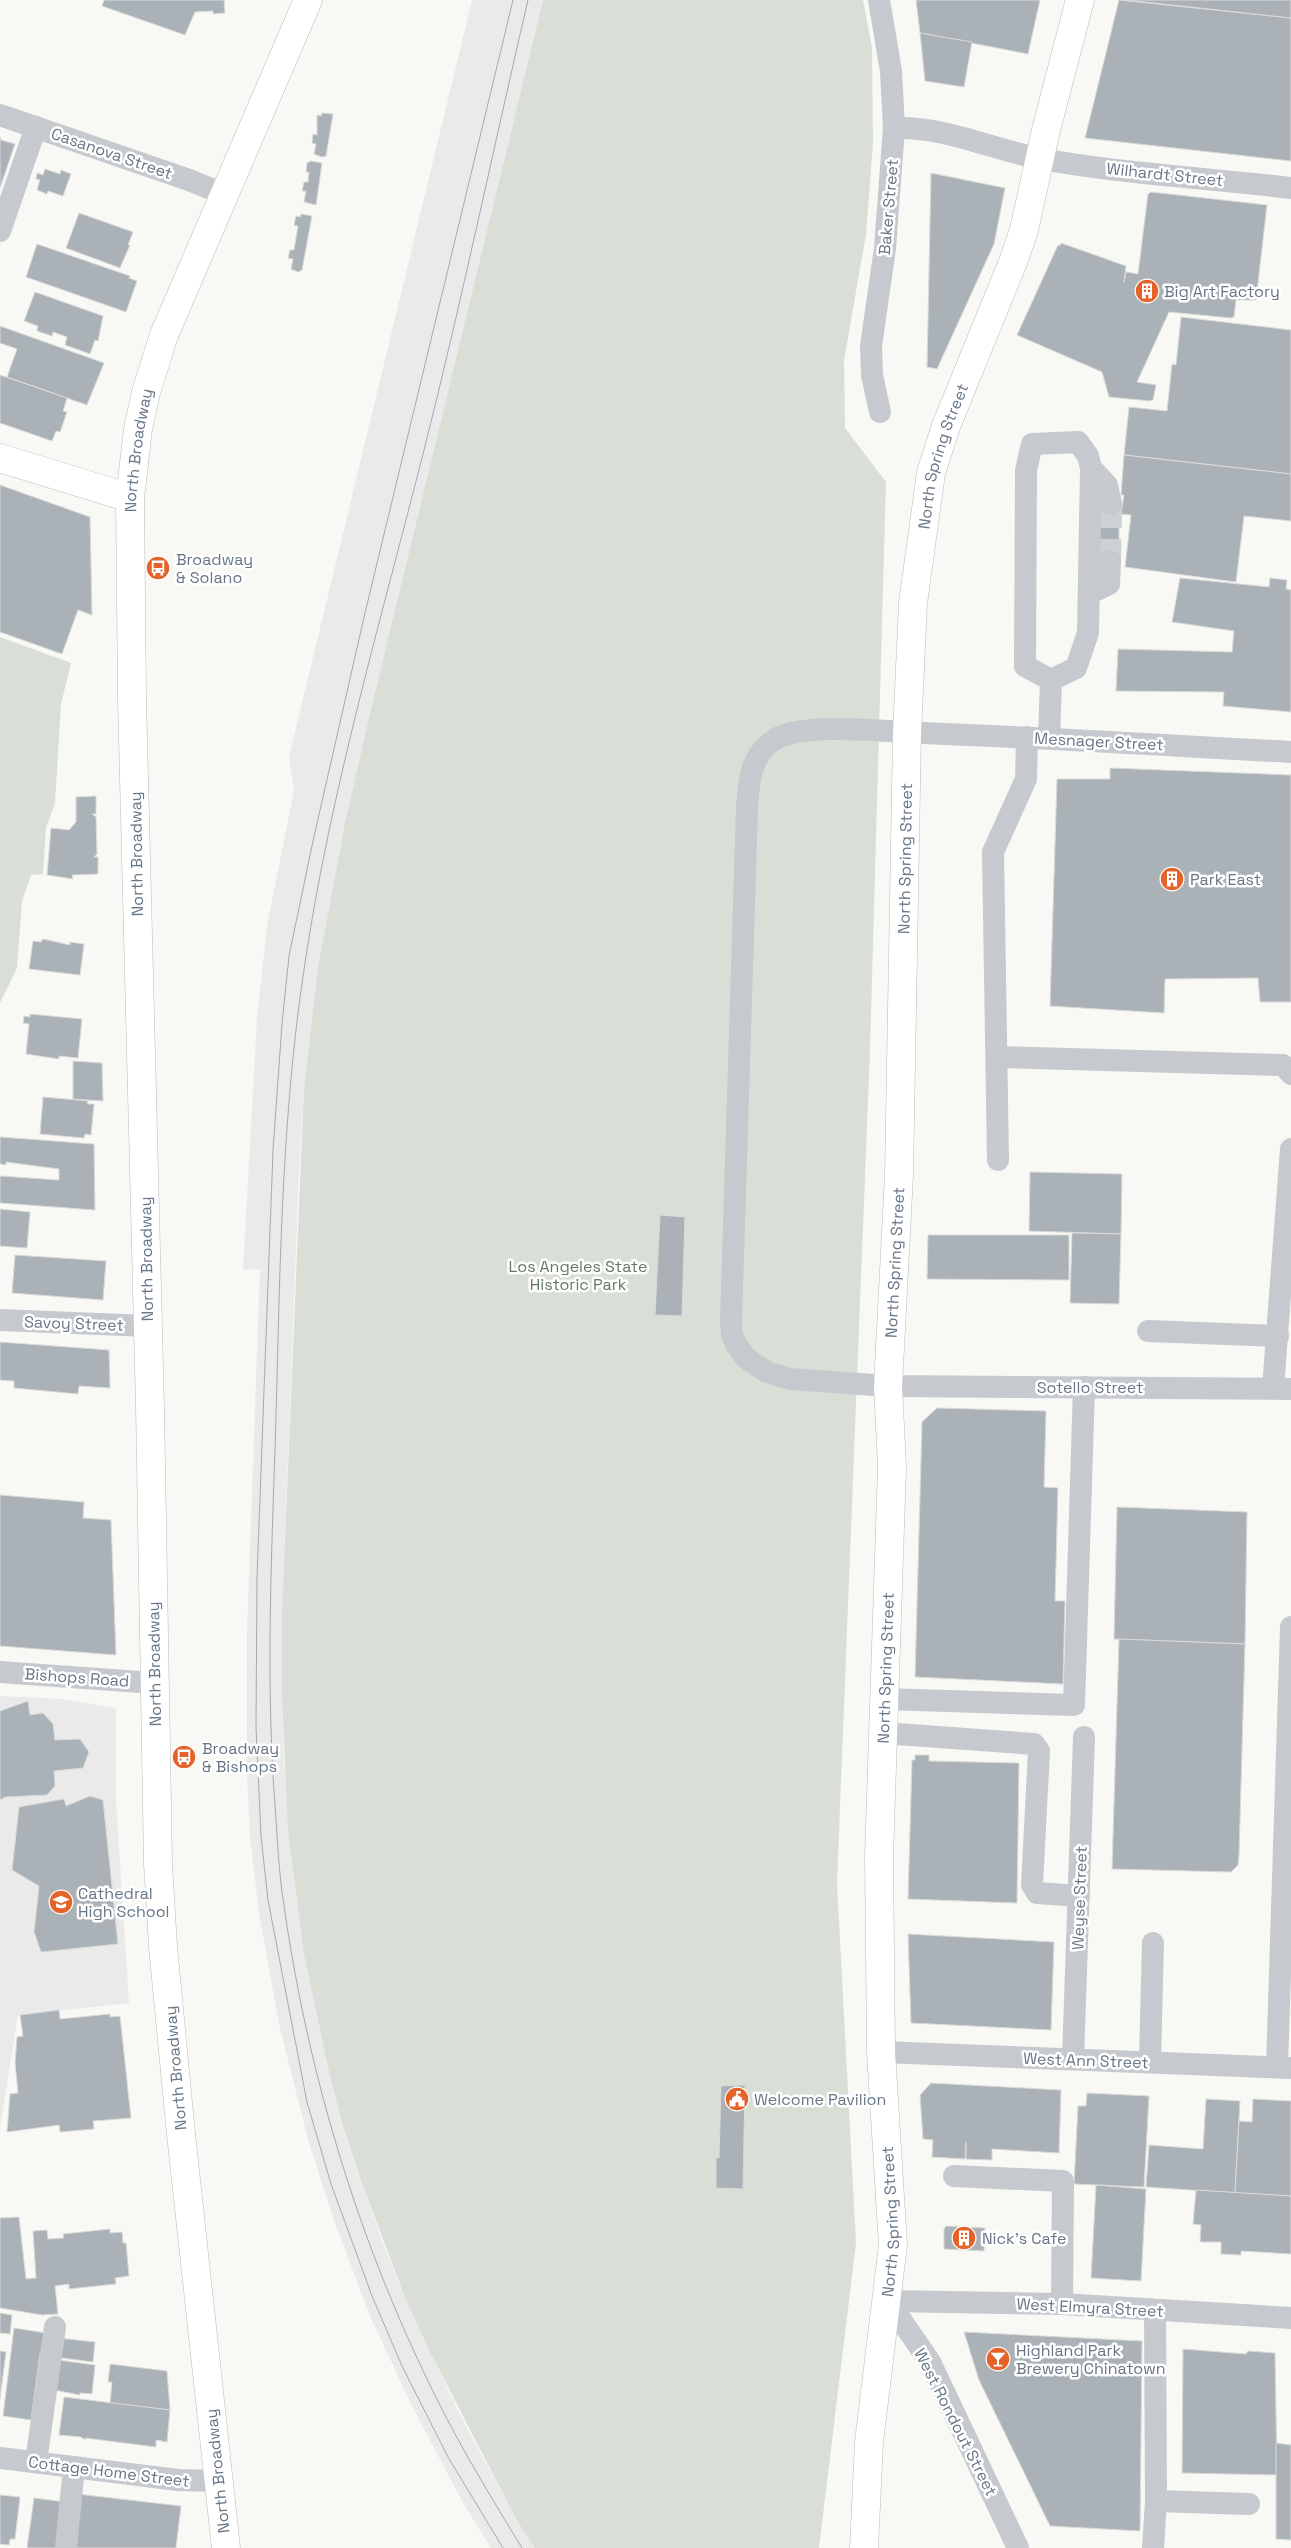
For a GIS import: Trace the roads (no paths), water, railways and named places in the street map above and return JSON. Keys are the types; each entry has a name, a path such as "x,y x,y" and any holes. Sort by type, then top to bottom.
{"main road":[{"name":"North Broadway","path":"226,2548 217,2481 163,1947 158,1862 148,1326 132,699 130,498 138,429 161,344 223,194 308,0"},
{"name":"North Spring Street","path":"864,2548 869,2442 888,2301 893,2245 881,2052 879,1856 892,1467 888,1386 899,1175 907,733 913,603 931,473 960,390 1013,262 1024,230 1080,0"},
{"path":"0,458 130,498"}],"street":[{"name":"Baker Street","path":"879,0 891,71 894,128 885,248 871,346 872,375 880,412"},
{"name":"Casanova Street","path":"0,115 189,180 223,194"},
{"path":"0,231 36,127"},
{"name":"Wilhardt Street","path":"894,128 918,127 1040,158 1090,166 1291,188"},
{"path":"1078,442 1088,456 1091,468 1088,633 1076,668 1051,680 1025,666 1026,470 1032,444 1078,442"},
{"path":"1091,468 1107,485 1111,504"},
{"path":"1090,593 1108,584 1110,561"},
{"path":"998,1160 993,852 1026,779 1038,738 1051,680"},
{"name":"Mesnager Street","path":"888,1386 790,1379 767,1372 746,1358 732,1335 747,807 749,779 754,763 763,749 775,739 791,732 834,729 1291,752"},
{"path":"997,1057 1282,1065 1291,1074"},
{"path":"1282,1389 1278,1336 1282,1252 1291,1149"},
{"name":"Savoy Street","path":"0,1320 148,1326"},
{"path":"1148,1331 1278,1336"},
{"name":"Sotello Street","path":"888,1386 1282,1389"},
{"path":"884,1700 1074,1705 1084,1386"},
{"path":"1284,2067 1291,1627"},
{"name":"Bishops Road","path":"0,1672 154,1683"},
{"path":"883,1733 1034,1744 1039,1751 1032,1884 1037,1893 1079,1896"},
{"name":"Weyse Street","path":"1073,2059 1084,1737"},
{"path":"1150,2062 1153,1943"},
{"name":"West Ann Street","path":"881,2052 1284,2067"},
{"path":"954,2176 1063,2182 1062,2304"},
{"name":"West Elmyra Street","path":"888,2301 1062,2304 1291,2318"},
{"name":"West Rondout Street","path":"888,2301 930,2362 1018,2548"},
{"path":"1152,2548 1156,2501 1155,2310"},
{"path":"36,2462 55,2327"},
{"name":"Cottage Home Street","path":"0,2458 178,2480 217,2481"},
{"path":"66,2548 74,2467"},
{"path":"1156,2501 1249,2504"}],"tunnel":[{"path":"1110,561 1111,504"}],"tram line":[{"path":"503,2548 448,2457 402,2366 372,2296 331,2184 307,2102 268,1900 261,1836 256,1727 257,1578 273,1150 289,956 365,613 513,0"},
{"path":"522,2548 479,2477 422,2369 393,2303 367,2236 343,2167 323,2098 292,1956 281,1884 272,1761 270,1628 282,1206 290,1084 305,963 316,898 343,769 438,394 528,0"}],"place":[{"name":"Big Art Factory","path":"1147,291"},
{"name":"Broadway & Solano","path":"158,568"},
{"name":"Park East","path":"1172,879"},
{"name":"Broadway & Bishops","path":"184,1757"},
{"name":"Cathedral High School","path":"61,1902"},
{"name":"Welcome Pavilion","path":"737,2099"},
{"name":"Nick's Cafe","path":"964,2238"},
{"name":"Highland Park Brewery Chinatown","path":"998,2359"}],"park label":[{"name":"Los Angeles State Historic Park","path":"578,1275"}]}
